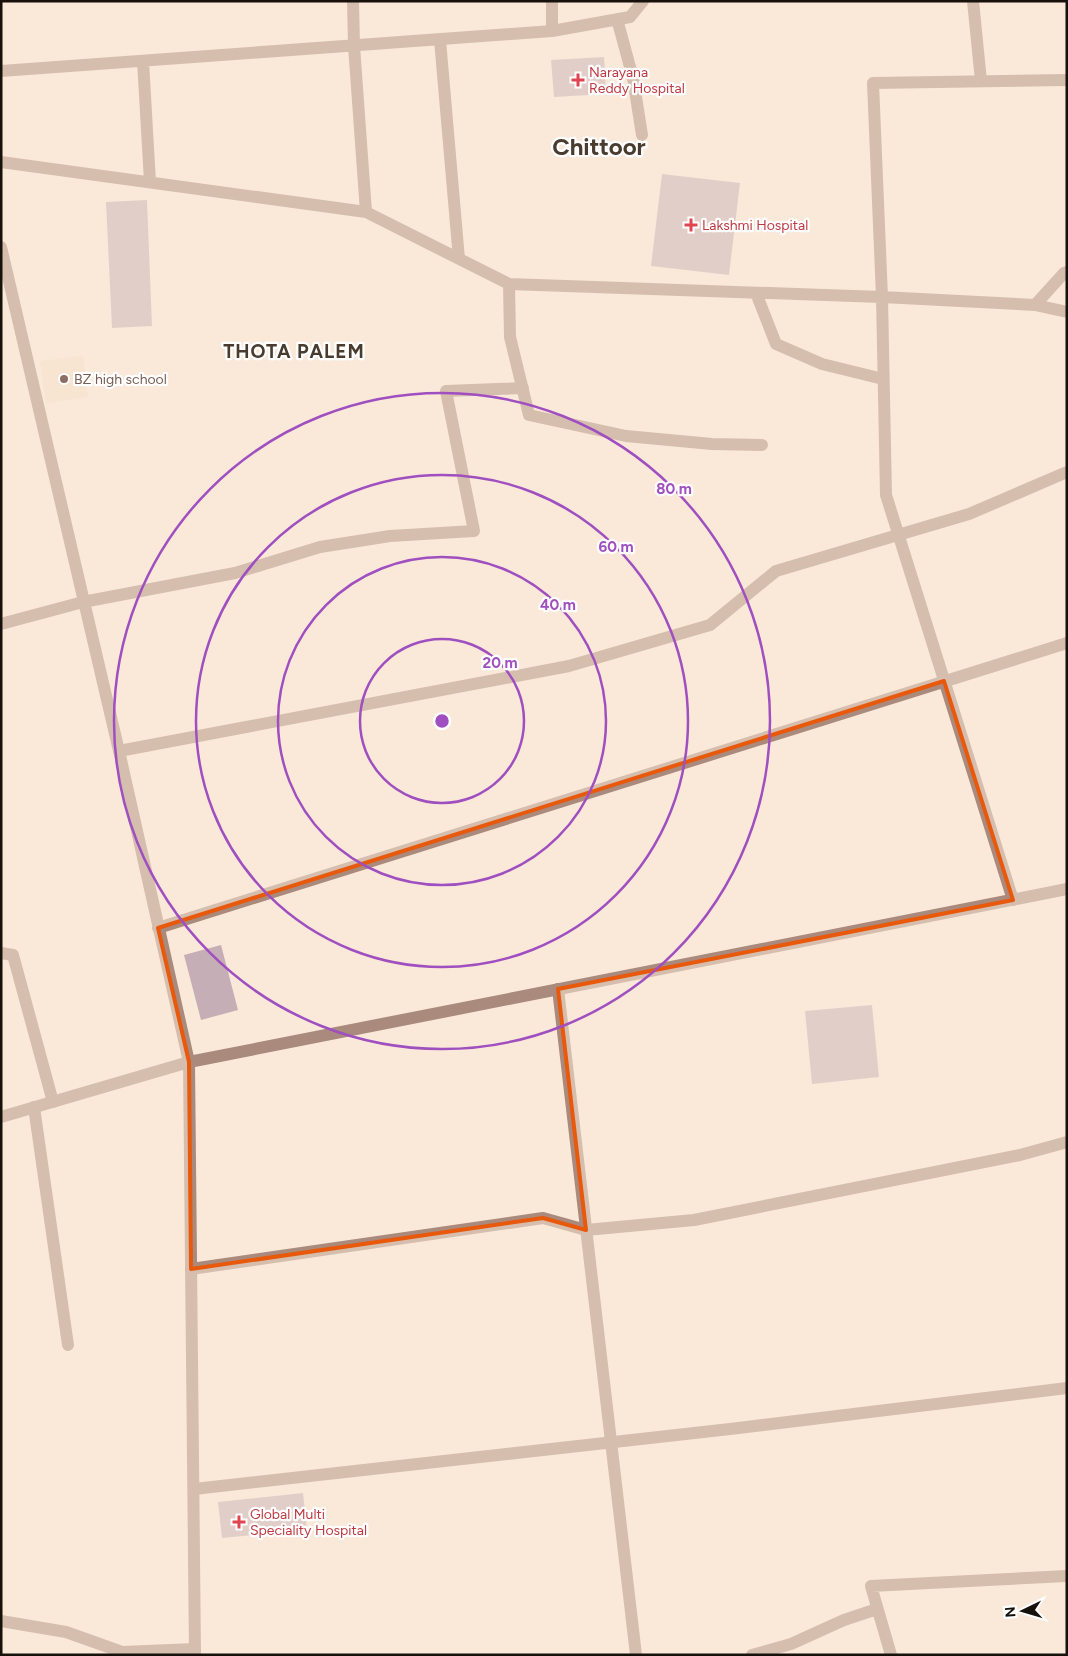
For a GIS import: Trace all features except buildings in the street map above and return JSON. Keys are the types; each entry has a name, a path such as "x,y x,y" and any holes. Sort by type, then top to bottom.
{"street":[{"path":"353,1 354,46 366,212"},
{"path":"552,1 552,31"},
{"path":"1,72 552,31 630,17 644,1"},
{"path":"974,1 981,81"},
{"path":"616,19 634,78 642,135"},
{"path":"440,40 460,259"},
{"path":"143,61 150,182"},
{"path":"1013,900 886,495 882,297 873,83 1067,80"},
{"path":"1,162 366,212 509,284 882,297 1035,305 1067,312"},
{"path":"1,247 119,751 189,1062 195,1652 122,1652 66,1632 1,1621"},
{"path":"1035,305 1067,272"},
{"path":"509,284 510,337 529,415 626,436 712,444 762,445"},
{"path":"756,293 776,344 822,364 883,379"},
{"path":"1,624 83,602 235,573 320,547 390,536 474,530 446,391 523,388"},
{"path":"119,751 569,666 710,625 776,572 969,514 1067,472"},
{"path":"158,928 1067,643"},
{"path":"1,1117 189,1062 1067,889"},
{"path":"1,953 13,955 53,1102"},
{"path":"558,989 636,1655"},
{"path":"34,1107 68,1345"},
{"path":"191,1269 543,1218 586,1230 694,1220 1020,1154 1067,1142"},
{"path":"194,1489 730,1429 1067,1388"},
{"path":"891,1655 871,1586 1067,1576"},
{"path":"752,1655 791,1649 844,1620 877,1609"}],"highlighted area":[{"path":"944,681 1013,900 558,989 586,1230 543,1218 191,1269 189,1062 158,928"}],"shaded area":[{"name":"BZ high school","path":"83,356 88,397 46,403 40,361"}],"place":[{"name":"Narayana Reddy Hospital","path":"578,80"},
{"name":"Lakshmi Hospital","path":"691,225"},
{"name":"BZ high school","path":"64,379"},
{"name":"Global Multi Speciality Hospital","path":"239,1522"}],"district":[{"name":"Chittoor","path":"599,146"},
{"name":"THOTA PALEM","path":"294,351"}]}
